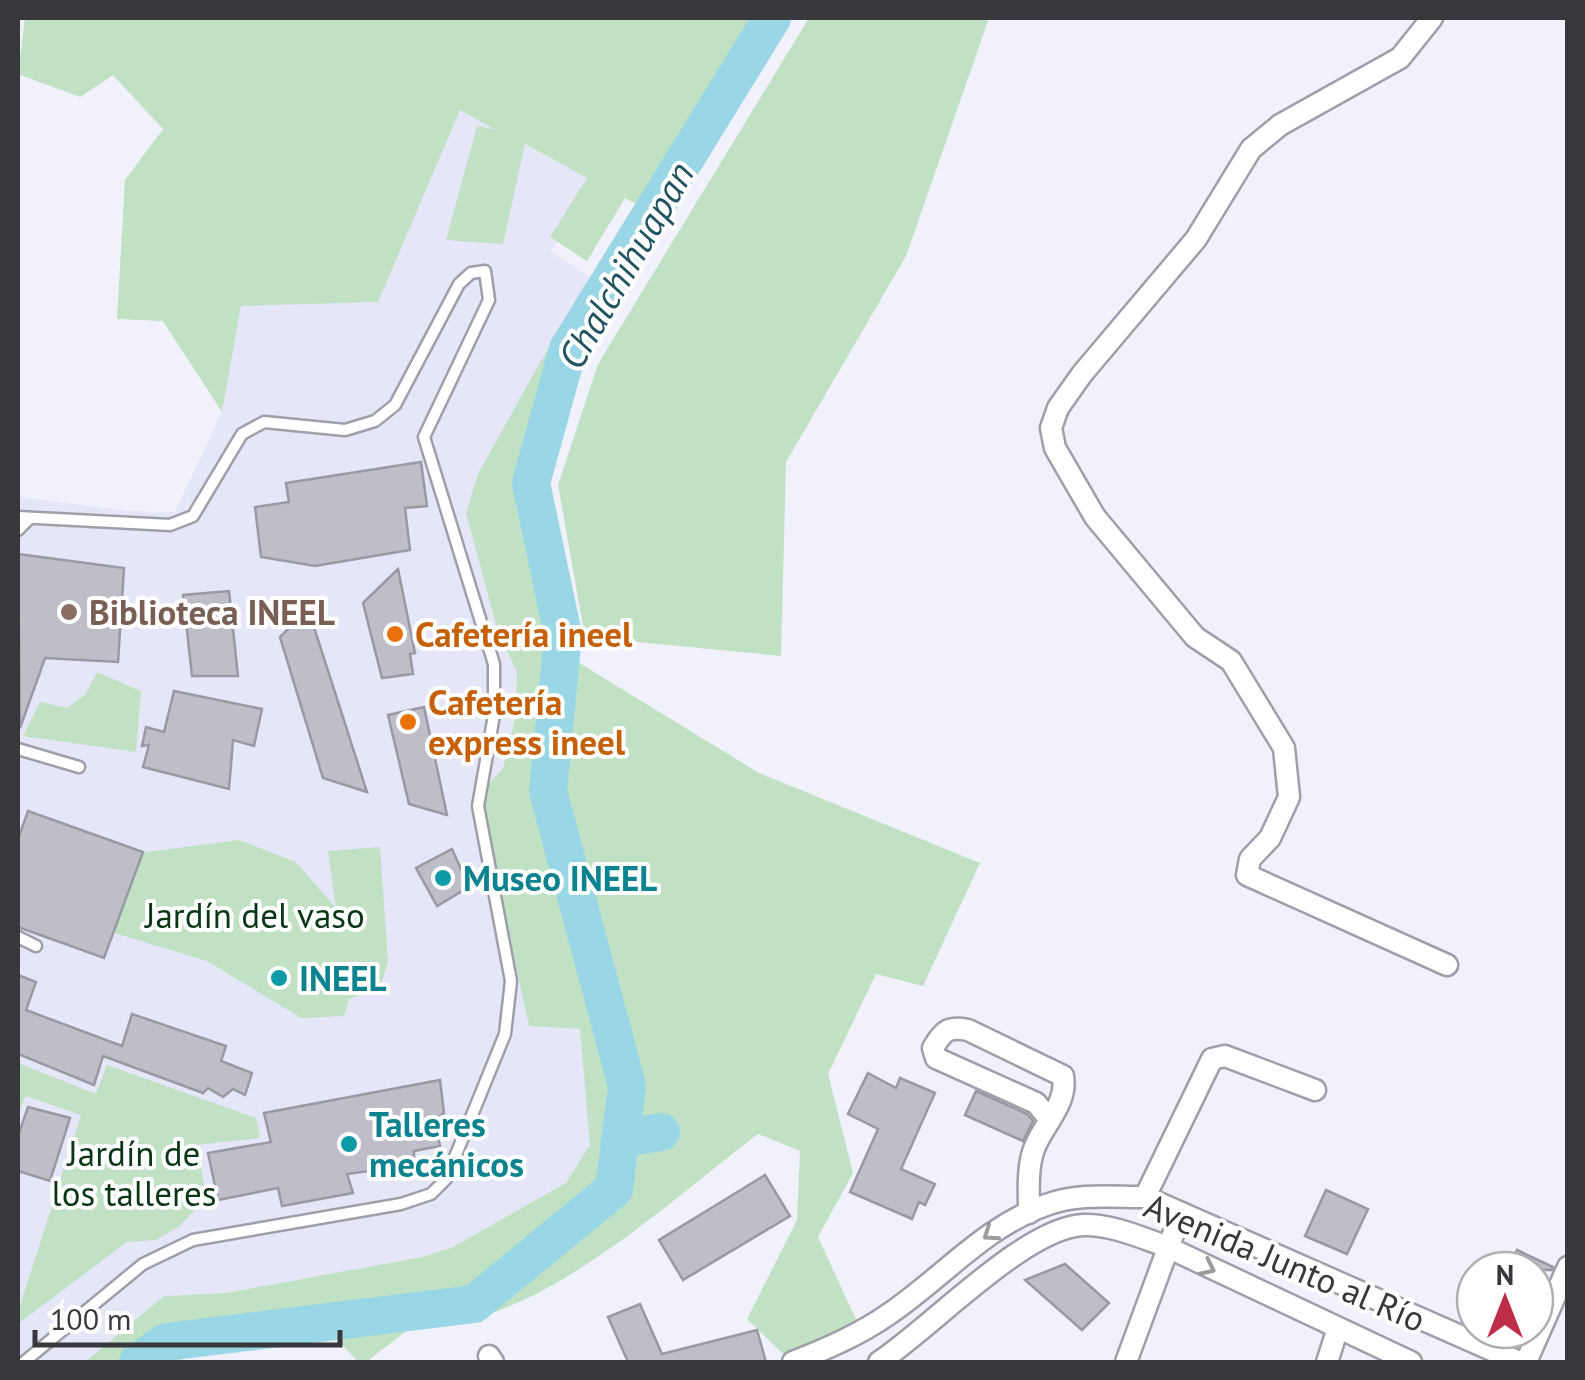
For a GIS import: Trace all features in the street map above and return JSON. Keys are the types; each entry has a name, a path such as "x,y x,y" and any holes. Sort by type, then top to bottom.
{"street":[{"path":"1432,18 1400,58 1280,126 1251,149 1196,239 1082,374 1058,408 1051,428 1055,448 1095,516 1195,638 1231,661 1284,748 1289,798 1270,838 1250,859 1247,875 1447,965"},
{"path":"1029,1212 1034,1147 1050,1120 1066,1090 1063,1076 968,1030 953,1027 943,1032 933,1048 936,1058 1036,1103 1050,1120"},
{"path":"1145,1197 1212,1059 1225,1056 1316,1090"},
{"name":"Avenida Junto al Río","path":"792,1362 848,1340 890,1314 997,1228 1029,1212 1079,1196 1145,1197 1522,1362"},
{"path":"1126,1362 1165,1246 1181,1212"},
{"name":"Avenida Junto al Río","path":"879,1362 915,1339 1016,1254 1058,1230 1084,1225 1130,1233 1165,1246 1337,1331 1411,1362"},
{"path":"1522,1362 1568,1266"},
{"path":"890,1314 915,1339"},
{"path":"1327,1362 1337,1331"}],"lane":[{"path":"18,517 170,525 193,516 242,434 264,422 345,430 375,422 394,405 459,284 471,273 484,271 489,279 489,300 424,436 494,664 494,716 478,806 510,982 505,1034 446,1179 431,1194 401,1204 193,1240 143,1264 24,1362"},
{"path":"18,530 30,518"},
{"path":"18,749 79,767"},
{"path":"18,937 36,946"}],"shaded area":[{"path":"460,110 597,183 550,251 591,278 538,366 498,632 517,672 515,718 503,768 483,791 580,1029 591,1145 566,1183 453,1247 422,1257 226,1293 164,1296 85,1362 18,1362 18,497 129,511 175,512 222,412 241,306 378,301"}],"green space":[{"path":"25,18 775,18 614,283 542,454 530,510 530,542 545,642 759,773 980,863 923,986 876,974 828,1074 853,1173 818,1237 859,1326 783,1354 747,1319 797,1220 800,1151 758,1134 640,1227 551,1286 505,1308 459,1322 413,1326 366,1362 358,1362 332,1334 276,1336 170,1362 85,1362 164,1296 226,1293 422,1257 453,1247 566,1183 590,1145 580,1029 529,1026 485,821 483,791 503,768 515,718 517,672 498,632 466,513 478,474 538,366 638,205 625,198 587,261 550,237 587,178 525,144 503,244 446,240 477,126 496,130 460,110 378,302 241,306 222,412 163,321 117,319 125,180 163,129 113,75 80,97 18,74"},
{"path":"809,18 989,18 906,256 786,462 781,656 585,637 558,485 598,364"},
{"path":"97,672 141,691 136,752 23,736 40,702 67,708 86,694"},
{"name":"Jardín del vaso","path":"239,840 296,862 336,908 328,851 380,847 388,962 380,988 349,999 344,1016 301,1018 207,961 111,932 62,863"},
{"name":"Jardín de los talleres","path":"18,1063 96,1094 107,1065 256,1118 260,1138 196,1145 207,1198 178,1227 156,1240 127,1242 18,1324 18,1312 81,1115 26,1096 18,1114"}],"building":[{"path":"421,462 427,506 405,508 410,550 315,566 261,557 255,507 289,502 286,483"},
{"name":"Biblioteca INEEL","path":"18,554 124,568 118,662 45,658 20,728"},
{"path":"398,569 415,653 410,654 413,674 382,678 363,603"},
{"path":"229,591 238,676 192,676 183,595"},
{"path":"308,609 367,792 323,778 280,637"},
{"path":"174,691 262,709 254,746 233,740 229,789 143,767 149,745 142,746 146,727 164,732"},
{"path":"424,707 447,815 409,804 388,715"},
{"path":"28,811 143,852 104,958 18,927 18,839"},
{"name":"Museo INEEL","path":"452,849 469,887 437,906 416,868"},
{"path":"18,975 36,982 26,1010 122,1046 132,1014 226,1046 221,1061 252,1073 245,1095 233,1089 223,1097 208,1088 203,1093 103,1056 94,1085 18,1054"},
{"path":"868,1073 896,1088 900,1078 935,1093 901,1169 935,1184 925,1205 919,1202 912,1219 850,1192 878,1129 848,1114"},
{"name":"Talleres mecánicos","path":"440,1080 444,1113 435,1120 440,1146 414,1151 414,1165 347,1174 353,1193 282,1206 278,1188 218,1200 208,1153 271,1142 264,1113"},
{"path":"976,1091 1027,1114 1033,1121 1023,1141 965,1115"},
{"path":"28,1107 70,1118 50,1181 18,1171 18,1136"},
{"path":"765,1175 790,1216 683,1280 659,1240"},
{"path":"1326,1190 1368,1209 1347,1254 1305,1236"},
{"path":"1065,1264 1109,1303 1082,1330 1025,1280"},
{"path":"640,1304 662,1354 757,1330 766,1362 628,1362 608,1317"}],"waterway":[{"name":"Chalchihuapan","path":"138,1362 166,1342 474,1304 614,1189 627,1086 548,791 563,635 531,483 568,349 772,18"},
{"path":"621,1138 661,1132"}],"place":[{"name":"Biblioteca INEEL","path":"69,612"},
{"name":"Cafetería ineel","path":"395,634"},
{"name":"Cafetería express ineel","path":"408,722"},
{"name":"Museo INEEL","path":"443,878"},
{"name":"INEEL","path":"279,978"},
{"name":"Talleres mecánicos","path":"349,1144"}]}
